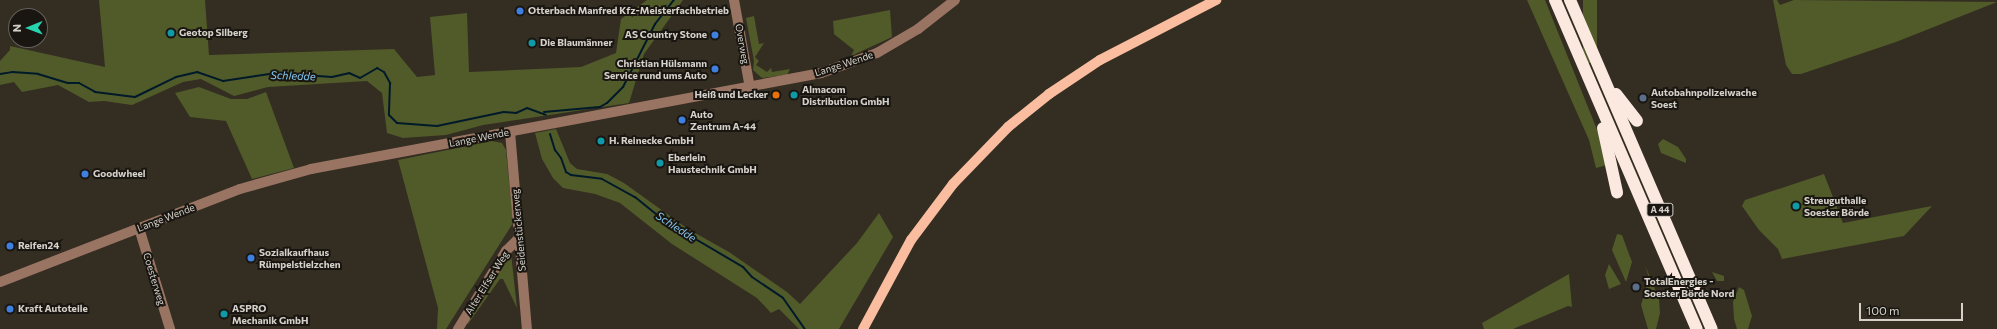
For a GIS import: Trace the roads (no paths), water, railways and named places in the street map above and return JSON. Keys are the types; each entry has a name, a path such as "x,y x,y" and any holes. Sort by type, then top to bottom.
{"highway":[{"name":"A 44","path":"1555,0 1595,96 1697,329"},
{"path":"1570,0 1592,53 1611,89 1637,121"},
{"name":"A 44","path":"1611,89 1712,329"},
{"path":"1595,96 1617,192"}],"main road":[{"path":"863,329 911,240 953,184 1008,127 1049,94 1100,60 1216,0"}],"street":[{"name":"Overweg","path":"734,0 750,88"},
{"name":"Lange Wende","path":"0,282 240,189 311,169 750,88 821,73 877,53 918,29 956,0"},
{"name":"Seidenstückerweg","path":"510,132 518,239 527,329"},
{"name":"Coesterweg","path":"139,228 170,329"},
{"name":"Alter Elfser Weg","path":"458,329 506,251 518,239"}],"waterway":[{"path":"544,112 600,107 607,103 623,87 655,24 674,0"},
{"name":"Schledde","path":"0,74 12,72 38,74 68,83 79,83 95,92 135,97 176,77 197,72 223,81 276,73 332,77 349,73 360,78 377,68 384,72 390,83 389,115 397,123 437,126 504,112 516,113 527,108 546,115"},
{"name":"Schledde","path":"550,134 555,150 561,158 566,172 571,175 602,179 635,197 663,220 743,267 752,277 783,298 805,329"}],"place":[{"name":"Otterbach Manfred Kfz-Meisterfachbetrieb","path":"520,11"},
{"name":"Geotop Silberg","path":"171,33"},
{"name":"AS Country Stone","path":"715,35"},
{"name":"Die Blaumänner","path":"532,43"},
{"name":"Christian Hülsmann Service rund ums Auto","path":"715,69"},
{"name":"Heiß und Lecker","path":"776,95"},
{"name":"Almacom Distribution GmbH","path":"794,95"},
{"name":"Autobahnpolizeiwache Soest","path":"1643,98"},
{"name":"Auto Zentrum A-44","path":"682,120"},
{"name":"H. Reinecke GmbH","path":"601,141"},
{"name":"Eberlein Haustechnik GmbH","path":"660,163"},
{"name":"Goodwheel","path":"85,174"},
{"name":"Streuguthalle Soester Börde","path":"1796,206"},
{"name":"Reifen24","path":"10,246"},
{"name":"Sozialkaufhaus Rümpelstielzchen","path":"251,258"},
{"name":"TotalEnergies - Soester Börde Nord","path":"1636,287"},
{"name":"Kraft Autoteile","path":"10,309"},
{"name":"ASPRO Mechanik GmbH","path":"224,314"}]}
